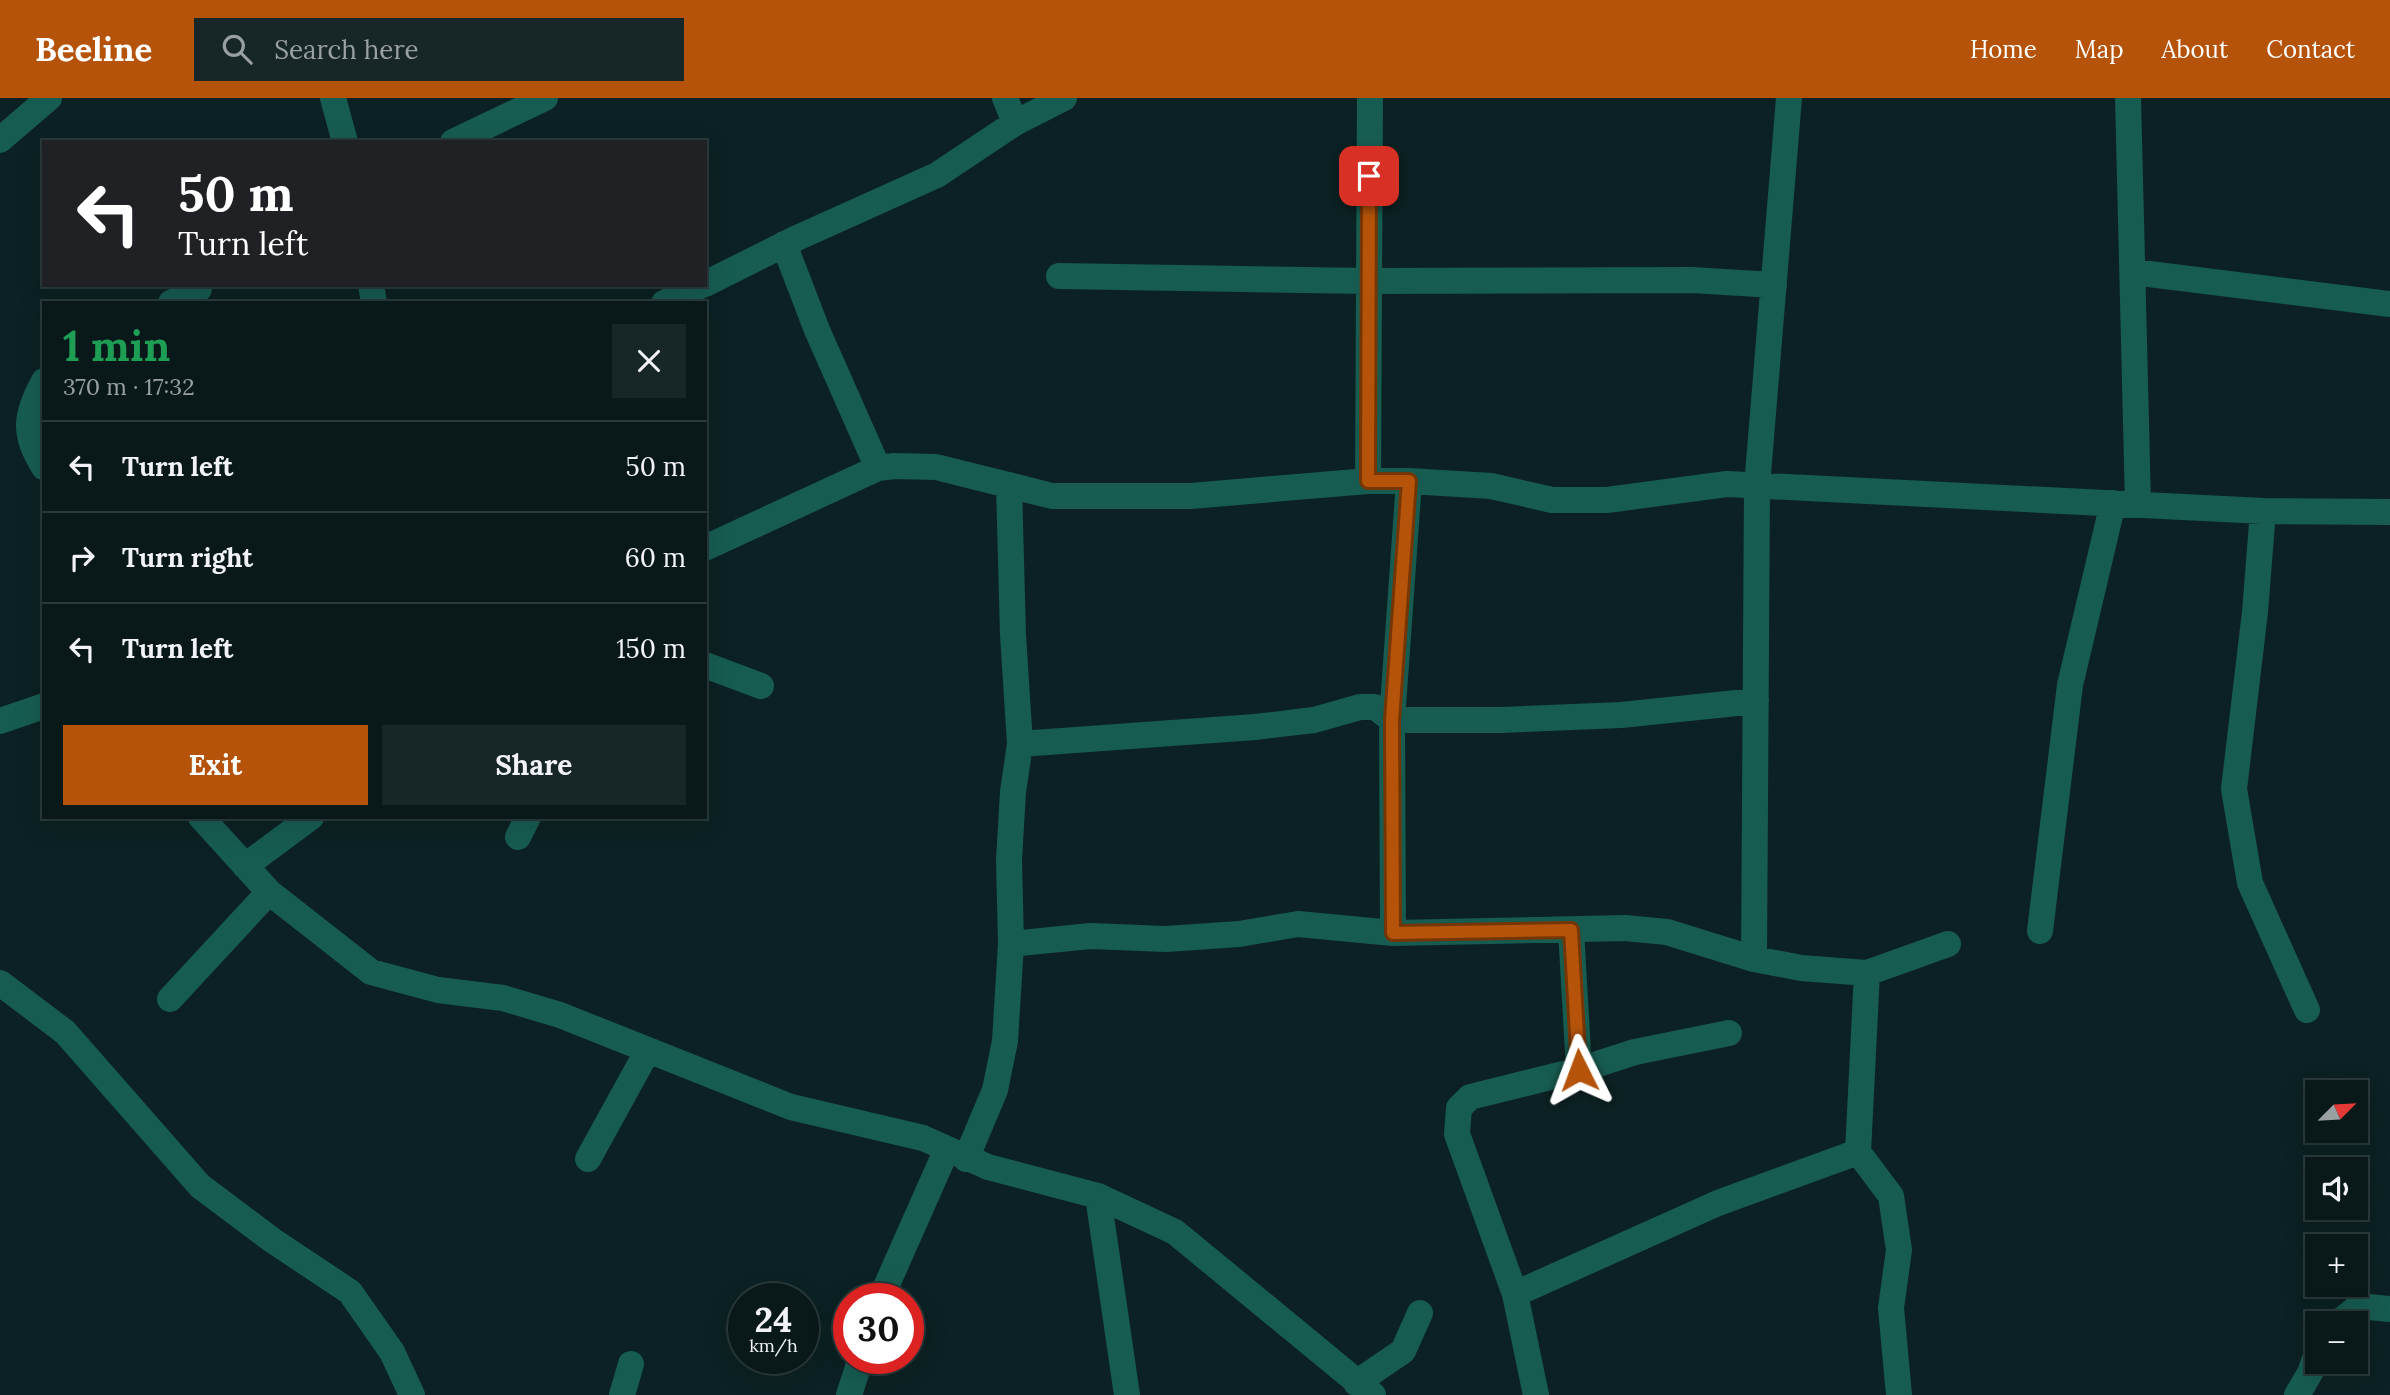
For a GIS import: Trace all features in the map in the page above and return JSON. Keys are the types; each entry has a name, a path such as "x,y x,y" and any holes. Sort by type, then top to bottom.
{"street":[{"path":"0,140 49,98"},
{"path":"332,98 344,140"},
{"path":"457,140 545,98"},
{"path":"1005,98 1015,123"},
{"path":"707,282 784,244 937,175 1015,123 1064,98"},
{"path":"1368,481 1370,98"},
{"path":"1754,959 1757,486 1789,98"},
{"path":"2040,931 2070,685 2126,503 2133,272 2128,98"},
{"path":"784,244 817,330 878,468"},
{"path":"2133,272 2390,304"},
{"path":"1059,276 1368,281 1692,280 1774,285"},
{"path":"668,301 698,287"},
{"path":"175,301 199,289"},
{"path":"42,386 27,426 32,449 42,464"},
{"path":"707,547 878,468 894,466 936,467 1052,496 1191,496 1368,481 1409,481 1491,486 1552,500 1607,500 1727,484 2263,511 2390,512"},
{"path":"1393,933 1392,720 1409,481"},
{"path":"889,1283 957,1154 995,1090 1005,1041 1011,944 1009,860 1013,792 1020,744 1013,635 1009,485"},
{"path":"2263,511 2255,612 2234,789 2250,883 2307,1010"},
{"path":"707,666 761,685"},
{"path":"1020,744 1255,727 1314,720 1360,707 1375,707 1392,720 1501,720 1621,715 1756,701"},
{"path":"0,721 42,707"},
{"path":"203,819 269,892 371,972 438,990 503,998 560,1015 791,1107 923,1138 989,1167 1098,1196 1175,1232 1365,1389 1403,1351 1420,1313"},
{"path":"245,866 307,819"},
{"path":"170,999 269,892"},
{"path":"1011,944 1090,936 1166,939 1239,934 1298,925 1393,933 1625,928 1667,932 1754,959 1801,968 1867,974 1948,944"},
{"path":"1571,930 1579,1070"},
{"path":"1867,974 1858,1152 1891,1196 1899,1250 1891,1307 1899,1395"},
{"path":"0,983 65,1032 200,1186 272,1240 350,1292 392,1352 412,1395"},
{"path":"1536,1395 1515,1294 1457,1134 1458,1108 1471,1097 1579,1070 1635,1052 1729,1033"},
{"path":"588,1159 648,1050"},
{"path":"1515,1294 1718,1203 1858,1152"},
{"path":"1098,1196 1127,1395"},
{"path":"2354,1311 2359,1307 2390,1309"},
{"path":"622,1395 631,1364"},
{"path":"849,1395 856,1374"},
{"path":"2297,1395 2309,1374"}],"route":[{"path":"1369,176 1368,481 1409,481 1392,720 1393,933 1571,930 1579,1070"}]}
